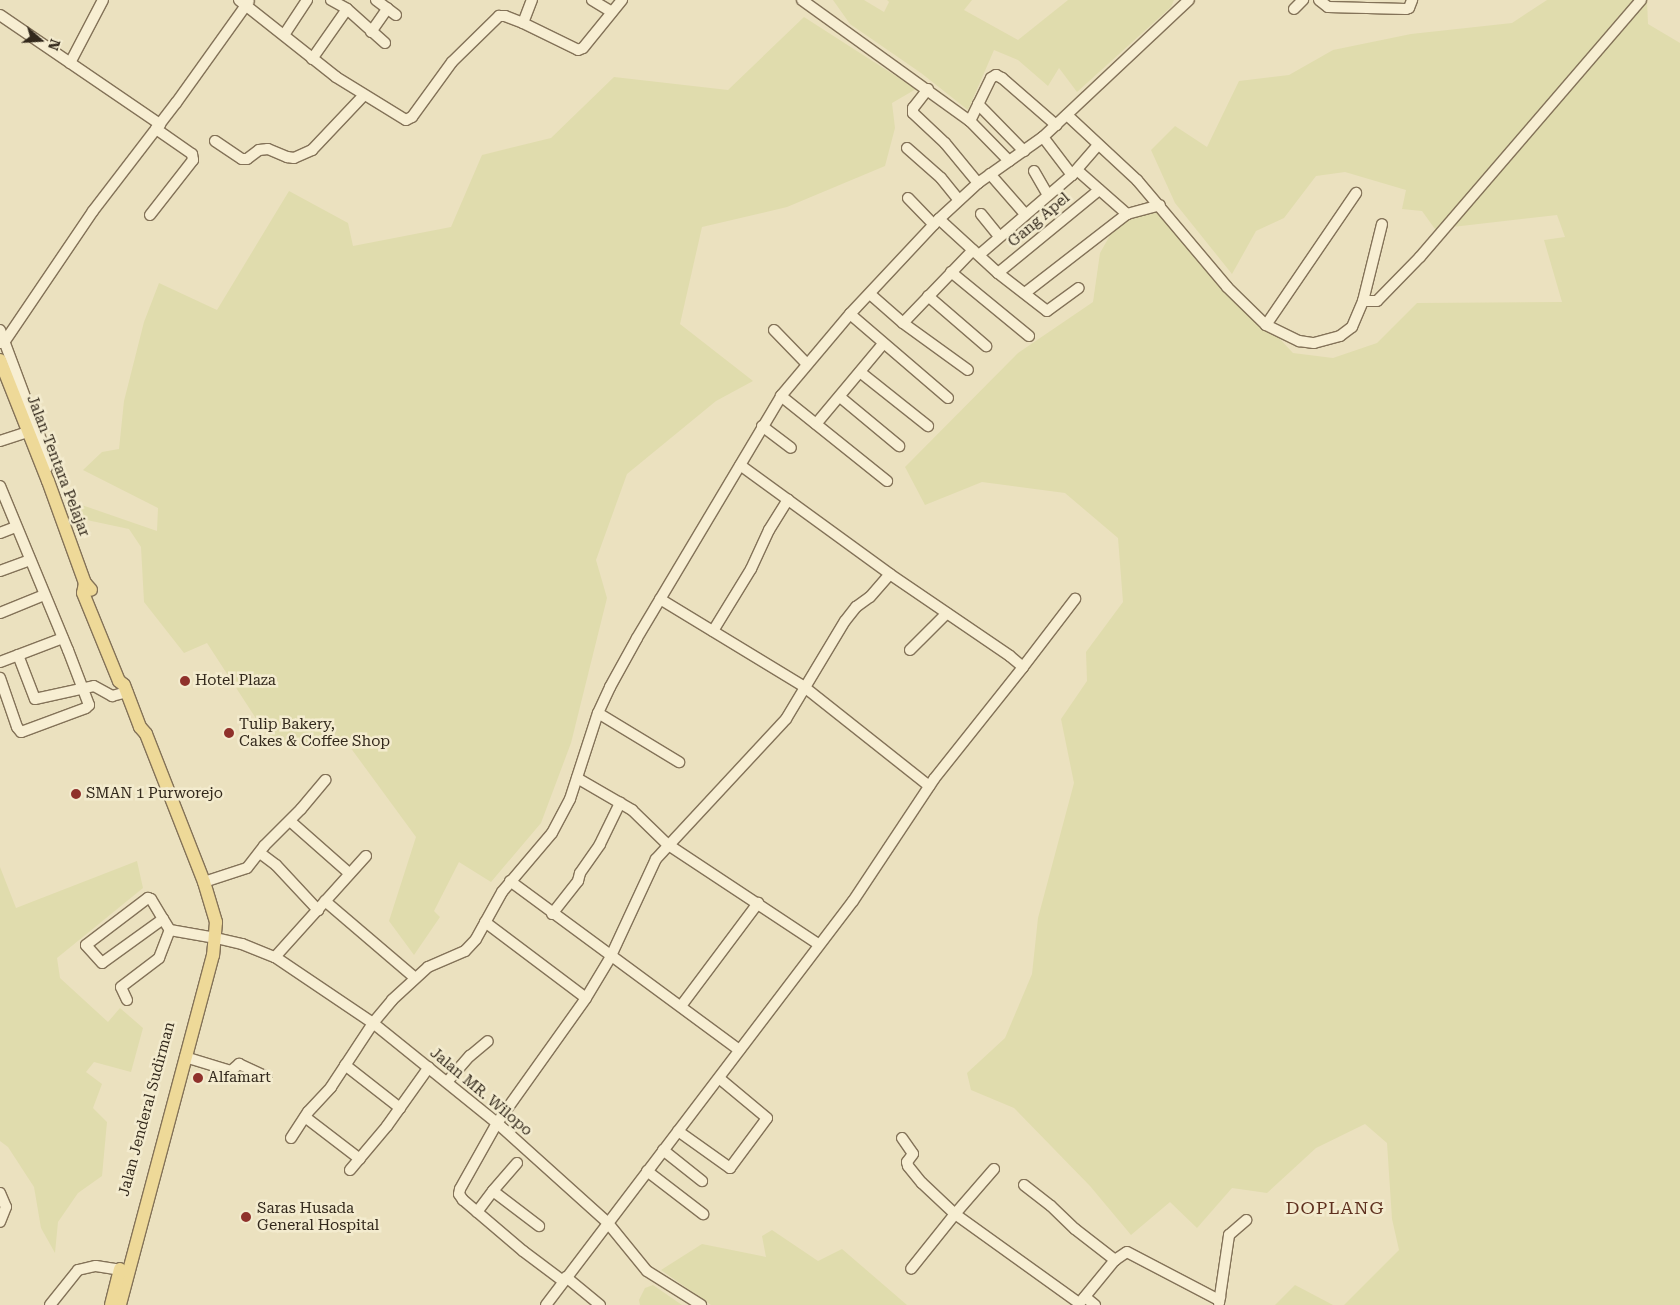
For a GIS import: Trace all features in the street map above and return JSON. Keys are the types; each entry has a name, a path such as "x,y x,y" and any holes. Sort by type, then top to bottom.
{"main road":[{"name":"Jalan Tentara Pelajar","path":"0,360 48,481 85,583 91,590 123,670 126,679 125,688 140,727 146,734 204,882 212,921"},
{"name":"Jalan Tentara Pelajar","path":"140,727 139,737 212,921"},
{"name":"Jalan Jenderal Sudirman","path":"171,1096 186,1057 212,937 212,921"},
{"name":"Jalan Jenderal Sudirman","path":"116,1304 206,954 212,937"},
{"name":"Jalan Jenderal Sudirman","path":"116,1304 120,1270 143,1200"}],"street":[{"path":"70,63 102,0"},
{"path":"284,35 307,0"},
{"path":"331,0 347,9 385,43"},
{"path":"376,0 396,16"},
{"path":"523,23 532,0"},
{"path":"592,0 612,12"},
{"path":"2,342 93,211 158,126 245,2 312,59 363,96 401,118 410,119 452,62 499,16 505,16 523,23 578,50 583,48 622,0"},
{"path":"802,0 970,121 1009,161"},
{"path":"291,1138 305,1117 331,1087 373,1023 392,1000 428,968 466,951 476,939 510,882 552,833 570,799 598,713 636,638 781,396 850,314 936,222 978,183 1043,137 1188,0"},
{"path":"1294,9 1303,0"},
{"path":"1319,0 1328,7 1406,9 1412,0"},
{"path":"1364,301 1377,301 1420,257 1641,0"},
{"path":"371,32 388,8"},
{"path":"312,59 347,9"},
{"path":"0,15 158,126 192,154 193,160 150,215"},
{"path":"970,121 991,78 996,74 1056,125"},
{"path":"928,89 913,108 913,113 945,143 978,183"},
{"path":"215,140 242,159 247,159 259,150 268,149 287,158 294,158 312,150 363,96"},
{"path":"978,104 1024,150"},
{"path":"1067,115 1160,205 1227,286 1266,325 1299,341 1318,343 1340,336 1352,327 1359,316 1364,301 1382,224"},
{"path":"1043,137 1075,172 1126,214"},
{"path":"903,323 951,272 999,236 1075,172 1098,145"},
{"path":"907,148 941,178 959,200"},
{"path":"1034,171 1048,195"},
{"path":"990,174 1025,214"},
{"name":"Gang Apel","path":"998,273 1099,190"},
{"path":"1266,325 1356,193"},
{"path":"908,198 976,252 998,273 1048,311 1079,288"},
{"path":"1025,293 1126,214 1160,205"},
{"path":"981,214 999,236"},
{"path":"951,272 1029,336"},
{"path":"870,294 903,323 968,370"},
{"path":"928,296 986,346"},
{"path":"850,314 948,398"},
{"path":"0,330 2,342 43,445 48,481"},
{"path":"774,330 807,364"},
{"path":"816,424 883,344"},
{"path":"860,372 928,426"},
{"path":"781,396 887,481"},
{"path":"840,397 899,446"},
{"path":"762,426 791,448"},
{"path":"0,441 28,432"},
{"path":"740,465 890,574 1010,656 1023,667"},
{"path":"0,486 89,702 86,708 21,732 16,727 0,678"},
{"path":"713,631 751,569 769,530 788,500"},
{"path":"0,533 16,527"},
{"path":"0,571 30,560"},
{"path":"600,1305 523,1251 461,1198 459,1192 498,1123 586,998 610,958 656,859 777,729 786,718 845,621 856,607 870,597 890,574"},
{"path":"0,613 44,596"},
{"path":"660,599 804,686 929,786"},
{"path":"546,1305 607,1222 719,1078 818,944 853,901 929,786 1075,599"},
{"path":"910,650 948,613"},
{"path":"0,662 63,638"},
{"path":"18,655 34,698 97,686 112,696 125,688"},
{"path":"598,713 679,762"},
{"path":"577,778 635,813 668,844 818,944"},
{"path":"204,882 247,868 264,846 290,821 325,780"},
{"path":"552,914 578,881 580,873 600,844 620,803"},
{"path":"290,821 349,874"},
{"path":"260,853 276,865 318,910"},
{"path":"275,957 366,856"},
{"path":"510,882 610,958 681,1006 739,1050"},
{"path":"127,1000 121,987 160,958 170,930 163,919 148,898 86,944 102,963 163,919"},
{"path":"325,901 415,978"},
{"path":"681,1006 758,903"},
{"path":"485,922 586,998"},
{"name":"Jalan MR. Wilopo","path":"170,930 242,944 275,957 373,1023 498,1123 607,1222 647,1271 701,1305"},
{"path":"447,1082 470,1056 488,1042"},
{"path":"186,1057 230,1072 239,1064 267,1076"},
{"path":"345,1065 400,1108"},
{"path":"350,1170 400,1108 429,1067"},
{"path":"678,1131 730,1168 767,1118 719,1078"},
{"path":"305,1117 360,1159"},
{"path":"902,1138 913,1154 907,1162 908,1166 922,1184 955,1214 1080,1302 1095,1305"},
{"path":"663,1150 702,1181"},
{"path":"477,1212 517,1163"},
{"path":"911,1268 994,1169"},
{"path":"647,1171 702,1214"},
{"path":"1024,1185 1051,1206 1075,1229 1115,1260"},
{"path":"493,1191 538,1226"},
{"path":"0,1193 6,1207 0,1222"},
{"path":"1080,1302 1115,1260 1127,1252 1219,1301 1229,1235 1246,1220"},
{"path":"50,1305 78,1270 96,1266 120,1270"}],"shaded area":[{"path":"833,0 864,0 884,12 889,2 887,0 972,0 964,10 1018,40 1068,0 1174,0 1171,7 1077,92 1059,68 1048,86 1018,60 994,50 968,110 921,73 850,24"},
{"path":"1547,0 1647,0 1648,24 1680,43 1680,1305 1344,1305 1399,1250 1392,1219 1387,1143 1365,1124 1316,1148 1267,1193 1232,1188 1197,1228 1170,1202 1131,1235 1090,1186 1014,1108 971,1090 967,1073 1005,1038 1032,974 1038,918 1074,783 1061,719 1087,681 1086,652 1123,602 1118,538 1065,493 982,482 925,505 905,467 1018,353 1093,302 1100,253 1125,209 1161,204 1229,285 1293,353 1333,358 1377,343 1417,303 1562,302 1544,240 1565,237 1557,215 1435,229 1422,211 1402,209 1406,190 1345,172 1316,176 1284,218 1256,231 1232,274 1175,203 1151,150 1175,126 1207,147 1239,81 1289,75 1333,50 1411,34 1512,23"},
{"path":"804,17 916,89 892,103 895,128 885,166 787,207 702,227 680,324 753,381 716,401 627,474 596,560 607,598 571,743 541,823 491,882 459,862 434,911 440,917 414,955 389,921 416,837 350,747 308,748 266,734 207,643 184,653 144,602 141,547 129,529 82,519 76,503 157,531 158,508 83,470 102,452 119,449 124,401 144,322 159,283 217,310 289,191 348,223 353,246 451,227 482,155 551,138 614,77 728,90"},
{"path":"137,861 143,888 57,958 60,978 108,1022 120,1008 143,1028 131,1072 94,1062 86,1072 102,1084 93,1108 107,1122 102,1176 78,1193 58,1222 55,1253 41,1228 34,1187 8,1147 0,1141 0,867 16,908"},
{"path":"772,1230 818,1261 842,1249 907,1305 711,1305 661,1270 702,1244 766,1257 762,1236"},
{"path":"653,1285 682,1305 640,1305 639,1300 645,1288"},
{"path":"1295,1285 1333,1305 1275,1305"}],"place":[{"name":"Hotel Plaza","path":"185,681"},
{"name":"Tulip Bakery, Cakes & Coffee Shop","path":"229,733"},
{"name":"SMAN 1 Purworejo","path":"76,794"},
{"name":"Alfamart","path":"198,1078"},
{"name":"Saras Husada General Hospital","path":"246,1217"}],"district":[{"name":"DOPLANG","path":"1335,1208"}]}
